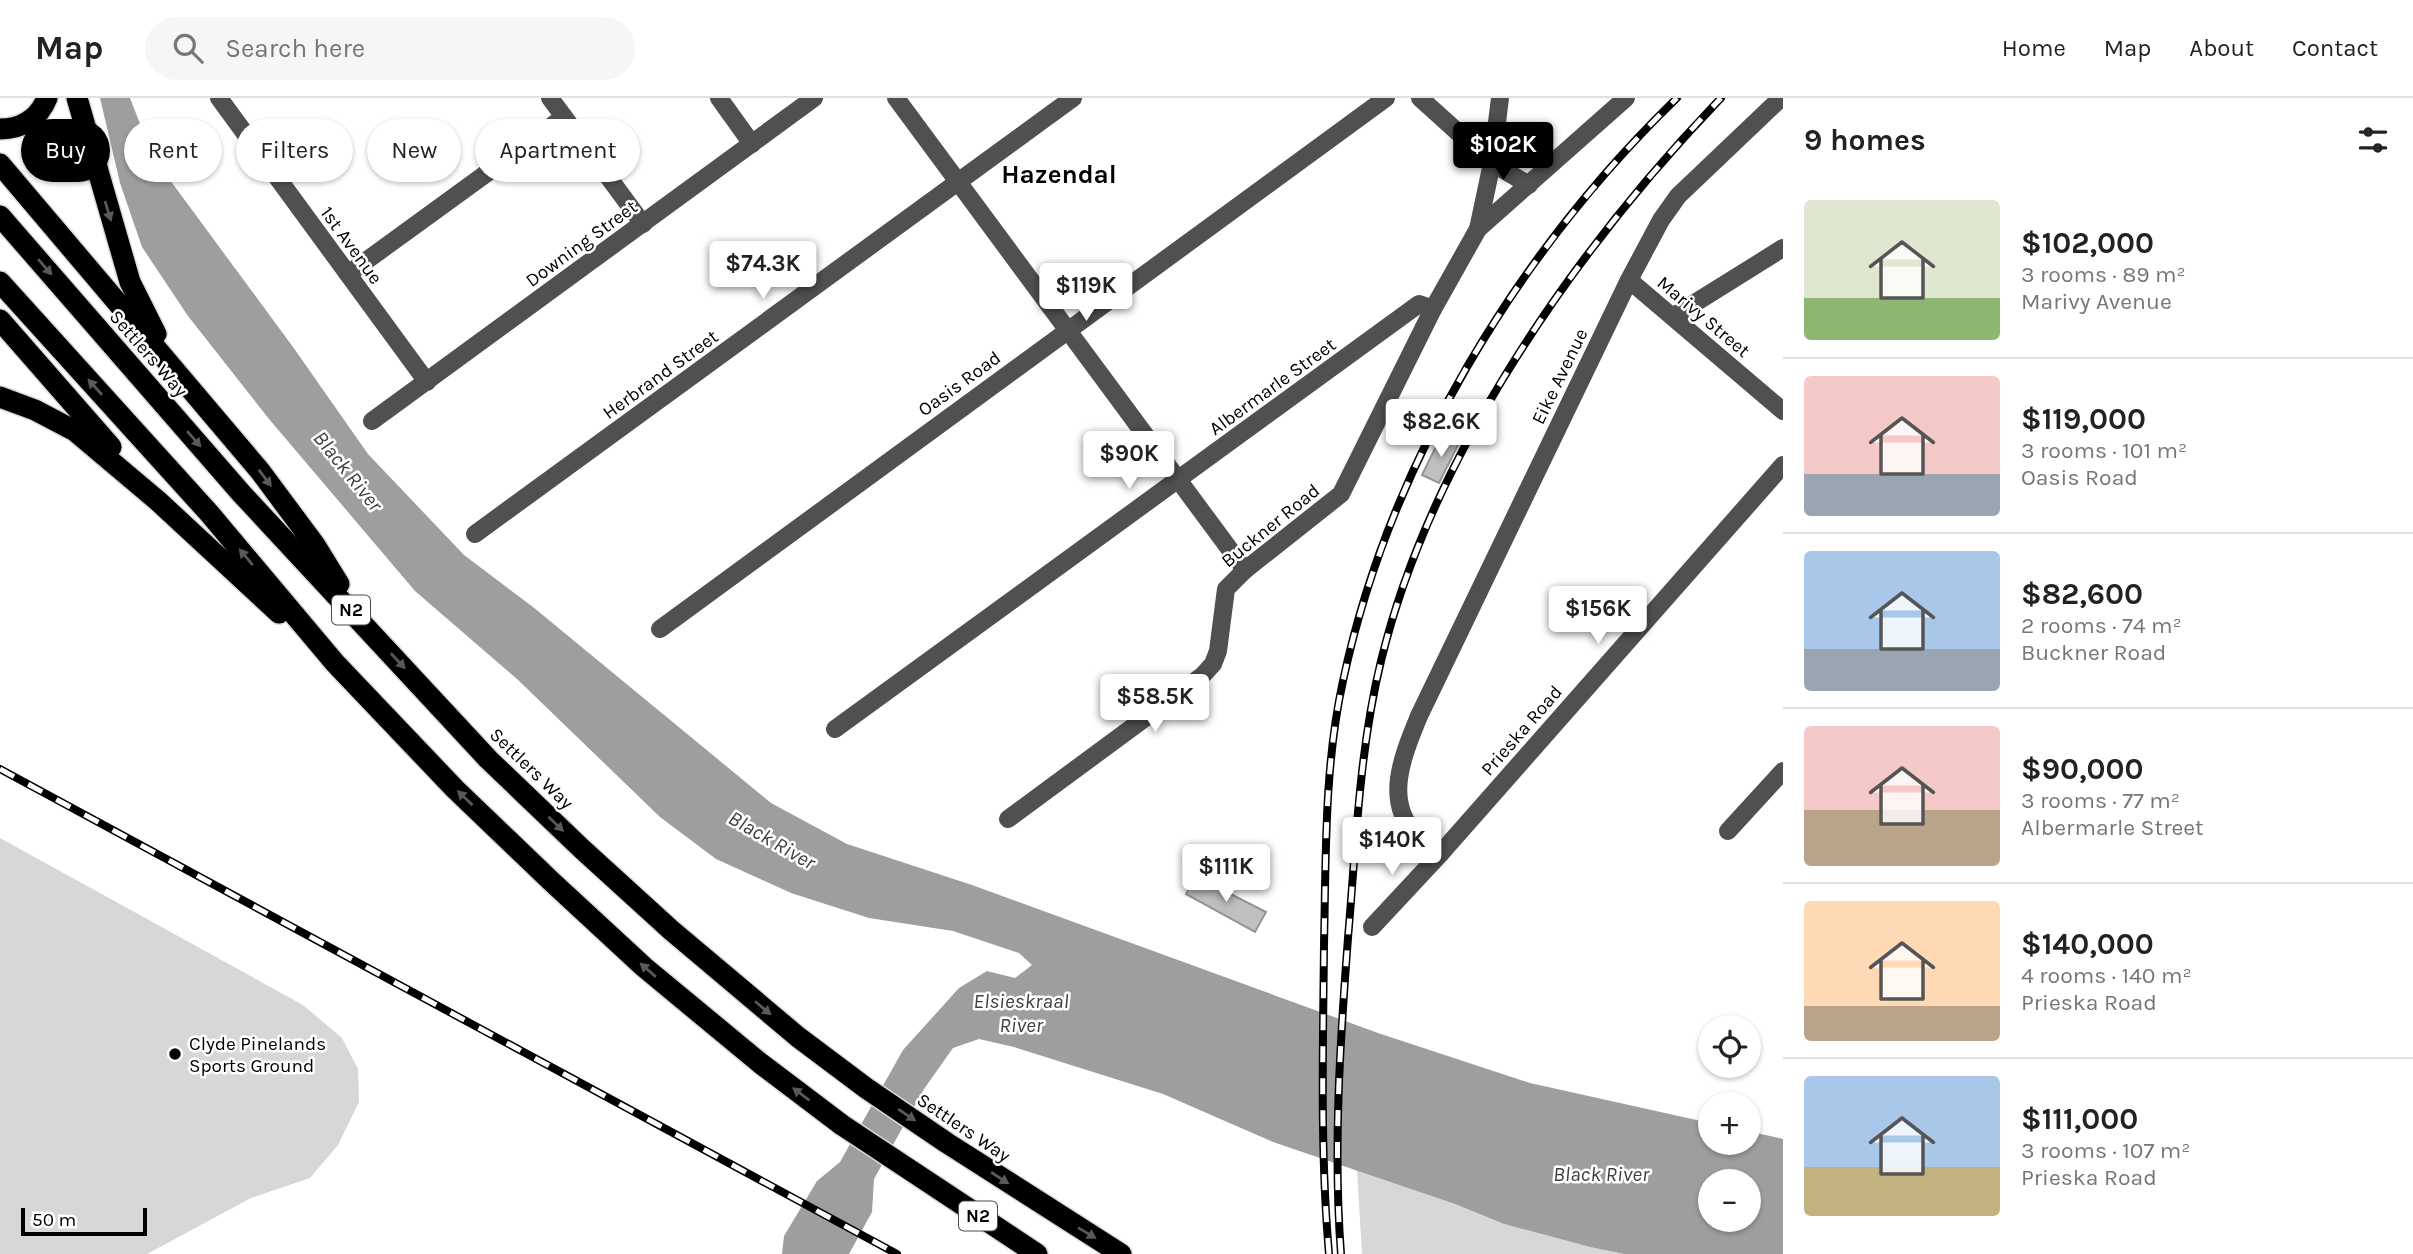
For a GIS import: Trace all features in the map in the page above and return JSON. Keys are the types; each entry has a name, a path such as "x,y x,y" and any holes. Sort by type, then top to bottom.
{"highway":[{"path":"0,129 16,127 32,120 47,98"},
{"path":"77,98 130,282 180,376"},
{"path":"0,164 260,471 315,545 364,624"},
{"name":"Settlers Way","path":"0,216 241,493 488,759 592,858 728,979 798,1037 866,1088 1121,1254"},
{"name":"N2","path":"0,282 209,513 335,663 474,808 635,959 760,1063 842,1125 1037,1254"},
{"path":"0,320 158,501"},
{"path":"0,397 35,410 75,431 158,501 335,663"}],"street":[{"name":"1st Avenue","path":"219,98 427,382"},
{"path":"550,98 643,224"},
{"path":"719,98 752,144"},
{"name":"Downing Street","path":"372,421 814,98"},
{"path":"896,98 1245,570"},
{"name":"Herbrand Street","path":"475,534 1073,98"},
{"name":"Oasis Road","path":"660,629 1386,98"},
{"path":"1420,98 1492,163 1530,185"},
{"path":"1433,309 1478,229 1492,163 1500,98"},
{"path":"1478,229 1626,98"},
{"name":"Eike Avenue","path":"1441,853 1415,833 1398,804 1397,790 1408,743 1629,280 1661,219 1678,196 1781,98"},
{"path":"348,274 564,117"},
{"path":"1674,316 1783,248"},
{"name":"Marivy Street","path":"1629,280 1783,411"},
{"name":"Albermarle Street","path":"835,729 1419,304 1433,309"},
{"name":"Buckner Road","path":"1008,819 1202,676 1213,664 1218,651 1226,589 1245,570 1341,494 1433,309"},
{"name":"Prieska Road","path":"1372,927 1441,853 1783,465"},
{"path":"1728,831 1783,771"}],"shaded area":[{"name":"Clyde Pinelands Sports Ground","path":"0,838 303,1005 342,1038 358,1069 359,1102 338,1145 310,1178 251,1198 147,1254 0,1254"},
{"path":"1357,1170 1504,1224 1624,1254 1362,1254"}],"water":[{"name":"Black River","path":"100,98 130,98 138,119 124,119 124,182 171,182 368,454 464,555 533,607 771,803 847,844 972,885 1378,1033 1530,1083 1698,1120 1698,1155 1761,1155 1761,1134 1783,1139 1783,1254 1624,1254 1590,1247 1504,1224 1455,1204 1273,1142 1163,1094 1014,1047 979,1039 953,1048 924,1089 874,1179 872,1212 849,1254 782,1254 784,1236 817,1181 840,1162 903,1050 959,988 987,971 1015,978 1032,965 1019,953 953,931 869,918 791,893 716,859 660,817 517,679 415,591 269,419 188,316 142,247 120,183 110,140 110,119 105,119"}],"building":[{"path":"1442,434 1459,443 1439,483 1422,475"},
{"path":"1195,876 1266,912 1255,932 1186,894"}],"railway":[{"path":"1329,1254 1323,1099 1327,813 1337,713 1364,600 1392,520 1427,442 1468,366 1514,293 1564,224 1619,158 1677,98"},
{"path":"1341,1254 1338,1096 1359,798 1381,661 1404,584 1435,507 1472,432 1515,359 1563,288 1614,221 1721,98"},
{"path":"0,769 897,1254"}],"place":[{"name":"Clyde Pinelands Sports Ground","path":"175,1054"}],"district":[{"name":"Hazendal","path":"1059,174"}],"water label":[{"name":"Elsieskraal River","path":"1021,1013"}]}
